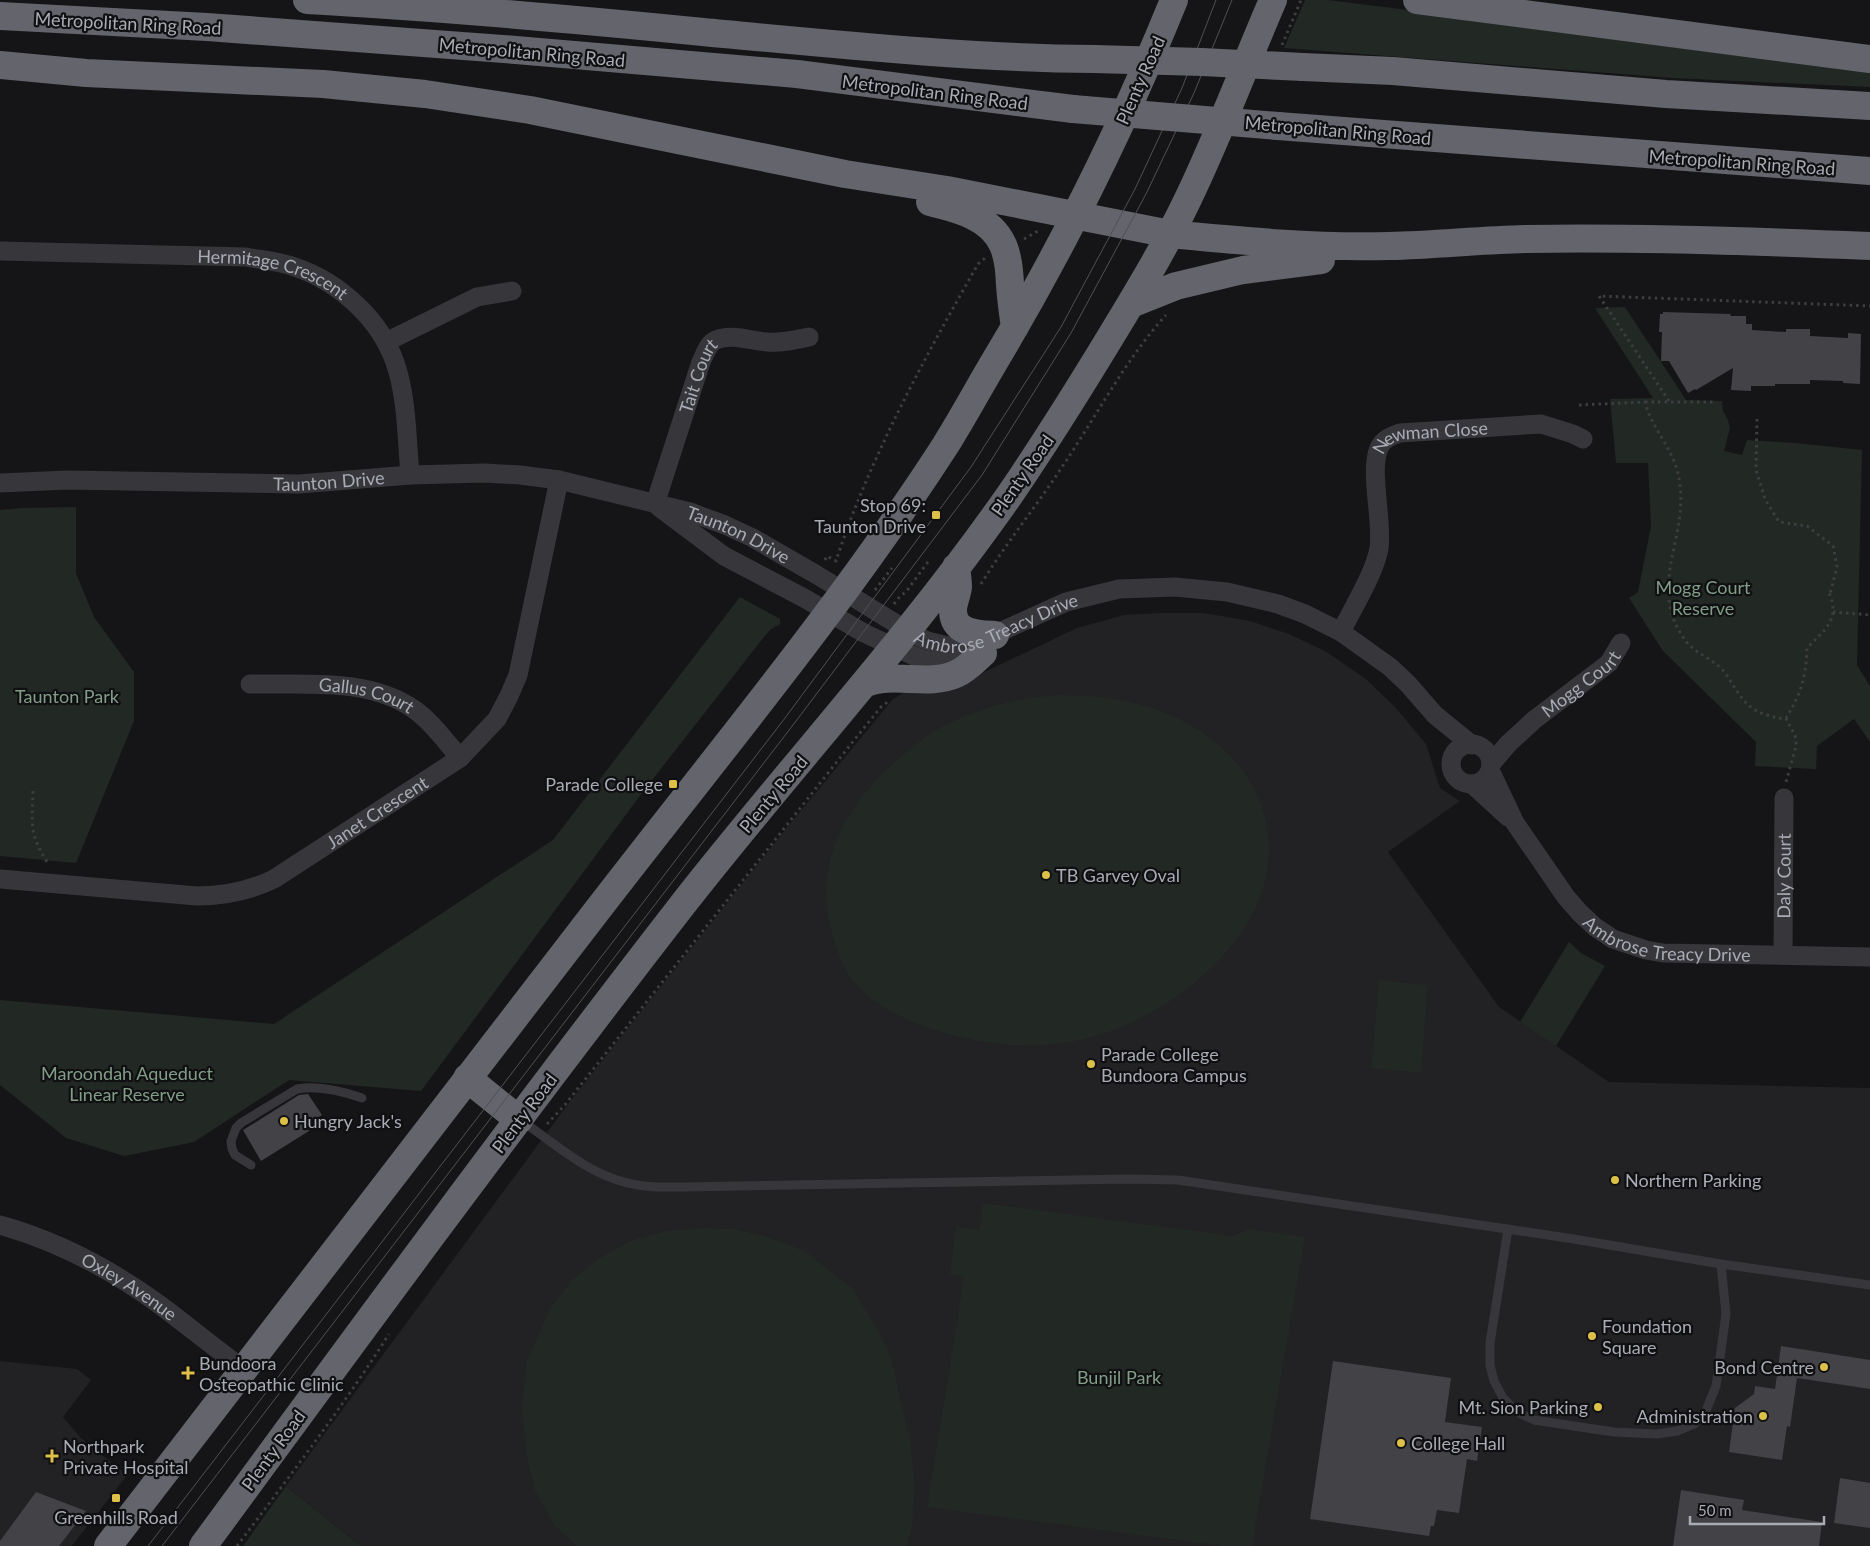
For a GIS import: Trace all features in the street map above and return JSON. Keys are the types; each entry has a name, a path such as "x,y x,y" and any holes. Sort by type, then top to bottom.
{"highway":[{"name":"Metropolitan Ring Road","path":"307,0 513,13 811,42 1024,59 1202,62 1303,67 1393,72 1666,94 1870,106"},
{"name":"Plenty Road","path":"108,1546 835,602 946,444 1015,327 1065,213 1138,87 1174,0"},
{"name":"Plenty Road","path":"203,1546 529,1126 700,882 901,639 1010,495 1131,304 1170,234 1231,103 1273,0"},
{"path":"1417,0 1870,58"},
{"name":"Metropolitan Ring Road","path":"0,16 227,28 777,73 1073,109 1870,171"},
{"path":"0,65 86,73 323,84 425,94 530,110 845,174 947,190 1170,234 1286,244 1388,246 1524,240 1704,239 1870,246"},
{"path":"845,174 886,191 928,201 974,216 992,228 1005,247 1010,271 1015,327"},
{"path":"1131,304 1176,286 1243,270 1291,263 1524,240"},
{"path":"864,684 876,678 932,680 954,675 962,671 989,644 975,633 964,630 957,625 953,610 958,586 956,568"},
{"path":"467,1078 529,1126"}],"street":[{"name":"Hermitage Crescent","path":"0,251 246,257 277,262 306,272 337,288 357,304 374,324 386,342 398,370 403,394 410,475"},
{"path":"386,342 477,297 512,291"},
{"name":"Tait Court","path":"655,504 701,362 710,345 715,340 723,338 781,342 809,337"},
{"name":"Newman Close","path":"1340,632 1369,576 1379,548 1376,463 1379,447 1384,440 1400,433 1542,424 1584,439"},
{"name":"Taunton Drive","path":"0,483 66,480 299,484 410,475 484,473 559,480 690,512 725,525 753,538 817,576 835,602"},
{"name":"Janet Crescent","path":"0,879 197,896 219,896 256,888 274,879 460,758 497,718 518,675 559,480"},
{"name":"Taunton Drive","path":"655,504 724,556 804,598 835,602"},
{"name":"Ambrose Treacy Drive","path":"835,602 864,633 927,641 948,646 961,646 989,644 1066,602 1119,588 1200,589 1227,592 1278,604 1305,614 1340,632 1390,667 1408,684 1435,715 1475,745"},
{"name":"Ambrose Treacy Drive","path":"835,602 901,639"},
{"name":"Mogg Court","path":"1491,767 1508,744 1534,720 1609,663 1621,643"},
{"name":"Gallus Court","path":"250,684 339,686 379,692 415,710 460,758"},
{"name":"Ambrose Treacy Drive","path":"1435,715 1452,759"},
{"name":"Mogg Court","path":"1475,745 1534,720"},
{"path":"1475,745 1488,753 1491,767 1483,780 1472,784 1466,783 1456,776 1453,771 1452,759 1459,748 1475,745"},
{"name":"Ambrose Treacy Drive","path":"1491,767 1515,823 1566,897 1595,927 1613,938 1646,950 1663,953 1870,957"},
{"name":"Ambrose Treacy Drive","path":"1472,784 1515,823"},
{"name":"Daly Court","path":"1783,955 1784,798"},
{"name":"Oxley Avenue","path":"0,1225 49,1242 116,1276 159,1304 245,1370"}],"lane":[{"path":"251,1165 235,1155 231,1141 236,1128 257,1113 298,1089 305,1088 349,1093 362,1098"},
{"path":"529,1126 587,1166 610,1178 629,1184 686,1187 1154,1178 1187,1181 1508,1229 1721,1264 1870,1285"},
{"path":"1508,1229 1490,1343 1490,1365 1494,1381 1503,1398 1517,1412 1534,1420 1614,1432 1657,1434 1677,1431 1694,1424 1705,1413 1716,1386 1726,1314 1721,1264"}],"path":[{"path":"817,576 827,556 836,561 844,534 887,436 936,339 978,264 1005,247 1030,237 1065,213"},
{"path":"1669,401 1599,296 1870,306"},
{"path":"1579,405 1669,401 1715,402"},
{"path":"1644,402 1650,420 1668,447 1674,460 1680,486 1680,524 1668,581 1667,596 1676,623 1686,641 1722,669 1739,696 1748,706 1759,713 1786,718"},
{"path":"1757,419 1756,470 1765,500 1779,522 1807,526 1832,546 1837,567 1829,594 1833,612 1830,624 1807,648 1807,669 1804,682 1797,700 1786,718"},
{"path":"894,605 930,560"},
{"path":"875,590 892,568"},
{"path":"1833,612 1870,616"},
{"path":"529,1126 564,1106 855,739 882,707 899,693 903,679"},
{"path":"1784,798 1796,746 1796,738 1786,718"},
{"path":"33,791 32,832 37,846 47,862"},
{"path":"237,1546 305,1456 370,1364 393,1327"}],"shaded area":[{"name":"Parade College Bundoora Campus","path":"1204,613 1250,621 1289,634 1325,651 1366,679 1396,708 1426,744 1440,788 1460,801 1388,852 1499,1007 1609,1082 1870,1088 1870,1546 361,1546 286,1486 571,1100 785,830 893,699 905,692 957,685 1077,628 1124,615"},
{"name":"Northpark Private Hospital","path":"0,1361 77,1369 91,1380 63,1417 81,1438 127,1475 72,1546 0,1546"}],"green space":[{"path":"1305,0 1328,0 1870,68 1870,87 1673,78 1284,48"},
{"name":"Mogg Court Reserve","path":"1625,307 1686,400 1722,401 1723,411 1730,428 1724,451 1742,455 1747,440 1862,450 1857,665 1870,686 1870,742 1854,719 1817,746 1816,769 1755,766 1756,742 1663,651 1629,598 1638,592 1651,526 1648,463 1616,463 1610,399 1653,398 1595,308"},
{"name":"Taunton Park","path":"76,507 76,573 94,617 134,672 134,721 76,863 0,856 0,510"},
{"name":"Maroondah Aqueduct Linear Reserve","path":"740,597 780,619 780,624 770,630 760,642 642,793 421,1091 289,1080 194,1142 124,1156 66,1138 0,1085 0,1000 274,1024 553,840"},
{"name":"TB Garvey Oval","path":"1060,695 1125,701 1146,706 1172,716 1197,729 1219,745 1238,764 1253,786 1263,811 1269,837 1268,866 1261,896 1247,924 1227,951 1204,975 1178,996 1149,1014 1120,1028 1072,1041 1021,1046 991,1043 947,1034 904,1018 867,995 852,980 838,952 832,934 827,907 827,881 831,857 840,834 852,811 884,772 934,731 959,719 1001,704 1030,698"},
{"path":"1569,942 1581,953 1605,966 1556,1046 1520,1022"},
{"path":"1379,980 1428,985 1421,1073 1371,1068"},
{"name":"Bunjil Park","path":"983,1203 1233,1236 1249,1229 1305,1237 1252,1546 1222,1546 927,1507 964,1277 950,1274 956,1226 979,1230"},
{"path":"704,1228 735,1229 768,1237 805,1251 852,1288 875,1325 891,1357 910,1440 915,1486 912,1527 907,1546 577,1546 555,1526 535,1491 527,1458 522,1411 526,1363 549,1310 572,1280 598,1259 632,1240 667,1231"},
{"path":"286,1486 361,1546 243,1546"}],"building":[{"path":"1663,312 1746,316 1746,324 1752,324 1752,330 1786,332 1786,329 1810,329 1810,336 1848,338 1848,333 1861,334 1860,384 1843,383 1843,381 1810,380 1810,384 1775,384 1775,386 1751,386 1751,391 1731,390 1733,368 1688,393 1669,361 1661,361 1662,332 1659,332 1660,314 1663,314"},
{"name":"Hungry Jack's","path":"308,1094 322,1115 306,1126 309,1131 261,1161 243,1130 299,1095"},
{"path":"1781,1346 1870,1360 1870,1389 1797,1378 1790,1427 1787,1426 1782,1460 1729,1452 1735,1408 1754,1394 1755,1386 1775,1389"},
{"name":"College Hall","path":"1333,1361 1451,1378 1445,1422 1482,1427 1477,1461 1467,1459 1459,1513 1437,1510 1434,1526 1431,1526 1429,1536 1310,1519"},
{"path":"1840,1478 1870,1483 1870,1528 1834,1523"},
{"path":"1681,1490 1744,1500 1742,1510 1822,1522 1819,1546 1673,1546"},
{"path":"36,1492 86,1511 59,1546 0,1546 0,1541"}],"tram line":[{"path":"148,1546 785,718 971,467 1061,327 1135,189 1182,88 1216,0"},
{"path":"162,1546 793,725 982,475 1071,333 1146,194 1194,93 1232,0"}],"place":[{"name":"Stop 69: Taunton Drive","path":"936,515"},
{"name":"Parade College","path":"673,784"},
{"name":"TB Garvey Oval","path":"1046,875"},
{"name":"Parade College Bundoora Campus","path":"1091,1064"},
{"name":"Hungry Jack's","path":"284,1121"},
{"name":"Northern Parking","path":"1615,1180"},
{"name":"Foundation Square","path":"1592,1336"},
{"name":"Bond Centre","path":"1824,1367"},
{"name":"Bundoora Osteopathic Clinic","path":"188,1373"},
{"name":"Mt. Sion Parking","path":"1598,1407"},
{"name":"Administration","path":"1763,1416"},
{"name":"College Hall","path":"1401,1443"},
{"name":"Northpark Private Hospital","path":"52,1456"},
{"name":"Greenhills Road","path":"116,1498"}]}
